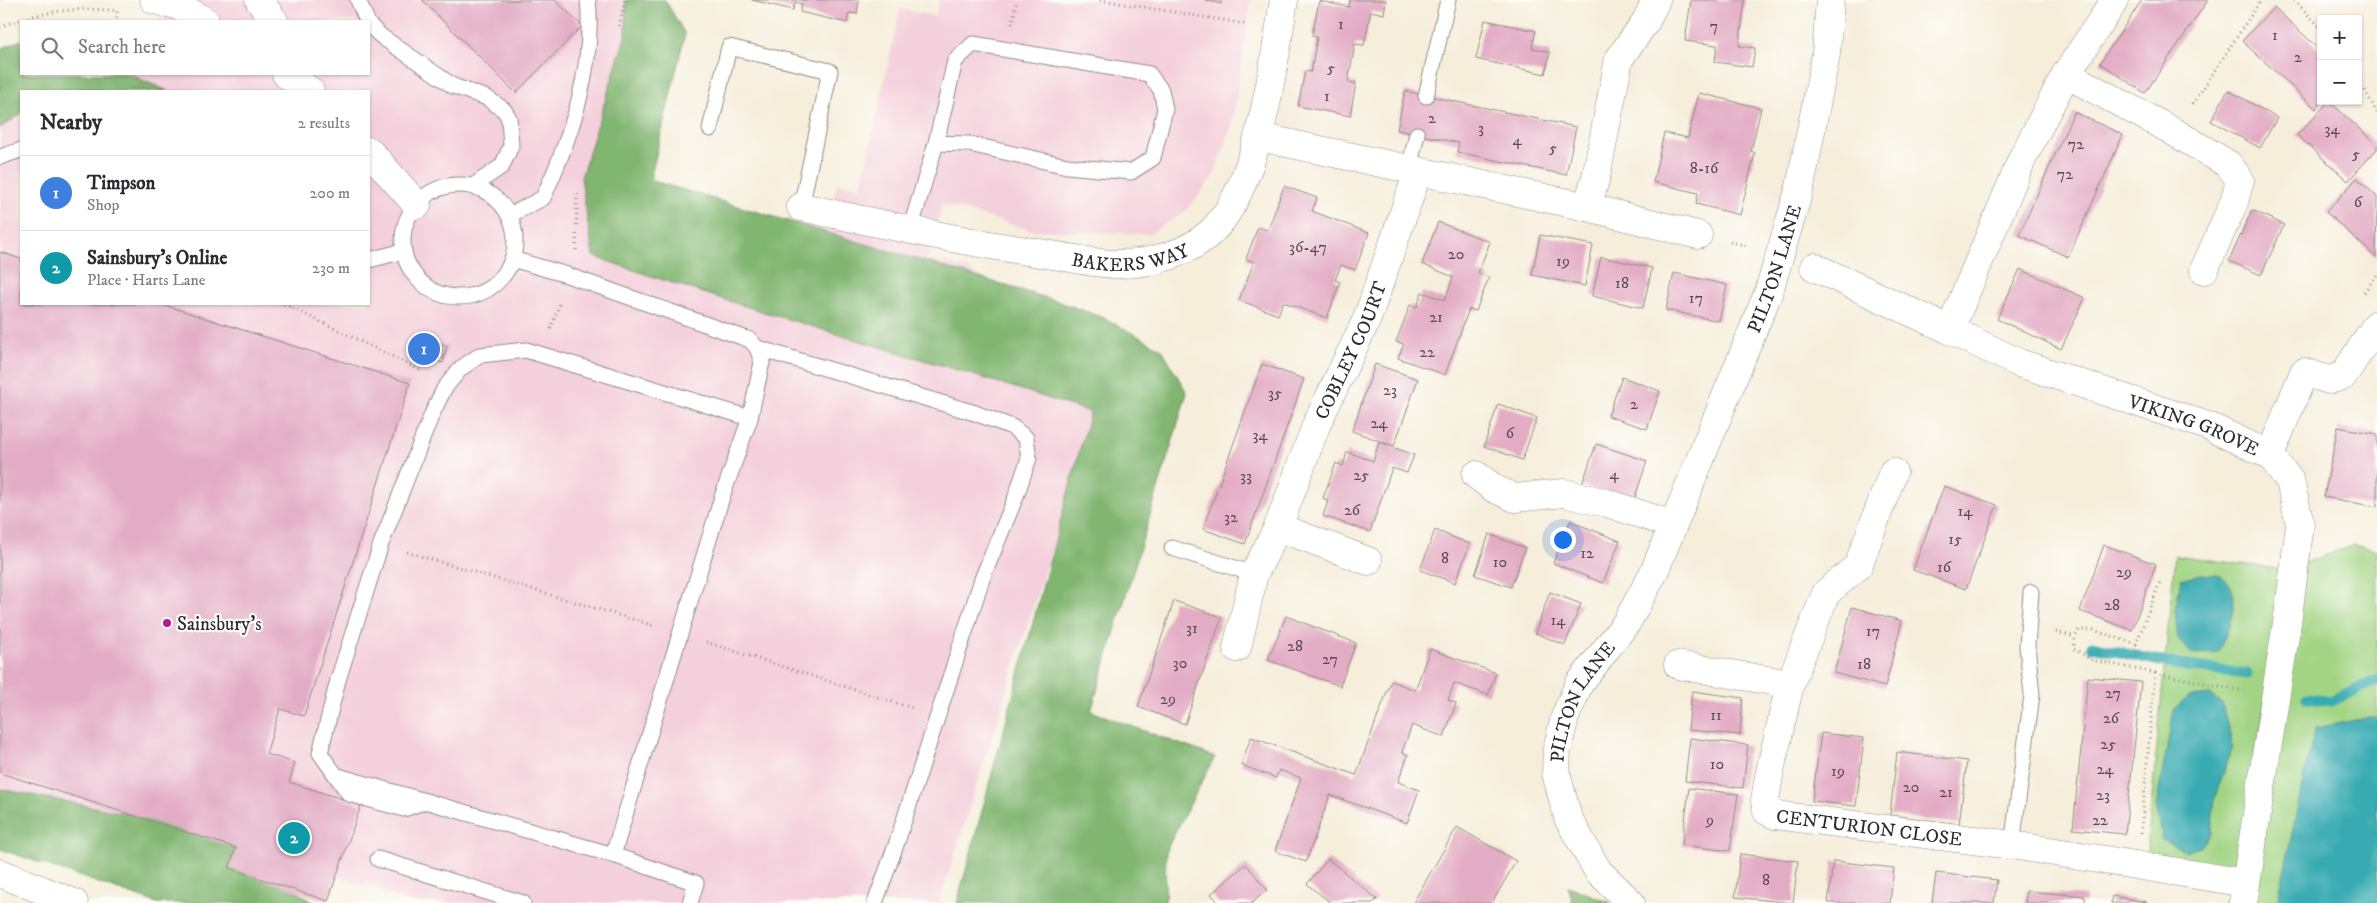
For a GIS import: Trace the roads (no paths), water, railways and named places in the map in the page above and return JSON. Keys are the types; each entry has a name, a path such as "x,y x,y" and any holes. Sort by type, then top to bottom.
{"street":[{"path":"154,0 176,5 203,20"},
{"path":"259,0 273,20"},
{"path":"278,0 278,20"},
{"name":"BAKERS WAY","path":"801,207 988,246 1109,263 1148,262 1177,254 1212,232 1237,195 1259,137 1284,0"},
{"path":"1587,207 1596,177 1619,59 1646,21 1656,0"},
{"name":"PILTON LANE","path":"1631,903 1598,871 1568,818 1556,773 1557,749 1565,717 1579,684 1627,622 1654,572 1751,337 1781,254 1800,187 1822,73 1830,0"},
{"path":"1950,330 2022,157 2066,74 2116,0"},
{"path":"2066,74 2174,132 2228,164 2240,180 2234,202 2204,270"},
{"path":"287,75 309,90"},
{"path":"307,75 316,90"},
{"path":"1259,137 1587,207 1698,235"},
{"path":"370,152 417,204"},
{"name":"COBLEY COURT","path":"1237,648 1254,574 1278,527 1317,423 1367,319 1413,170"},
{"name":"VIKING GROVE","path":"1814,267 2019,363 2208,426 2270,454 2290,481 2300,524 2244,893"},
{"path":"2270,454 2304,372 2329,380 2343,376 2377,324"},
{"name":"CENTURION CLOSE","path":"1893,472 1858,566 1826,593 1790,684 1769,776 1766,801 1767,811 1775,815 2012,845 2138,866 2244,893"},
{"path":"1476,475 1495,490 1515,498 1564,493 1607,503 1673,525"},
{"path":"1278,527 1368,561"},
{"path":"1678,665 1790,684"},
{"path":"0,873 74,903"}],"lane":[{"path":"358,0 366,20"},
{"path":"510,215 543,198 564,148 585,74 591,27 588,0"},
{"path":"1426,96 1448,0"},
{"path":"370,26 453,86 487,98 504,110 509,118 511,146 502,166 473,186"},
{"path":"910,230 936,143 955,61 973,44 1149,74 1161,90 1165,109 1153,158 1131,172 1068,166 969,144 936,143"},
{"path":"710,129 730,47 830,70 801,207"},
{"path":"1413,170 1417,134"},
{"path":"0,157 20,150"},
{"path":"457,185 473,186 487,193 500,203 510,215 515,247 512,259 503,276 490,288 473,295 455,297 437,292 421,283 410,268 404,251 404,234 408,218 417,204 428,194 442,188 457,185"},
{"path":"370,260 404,251"},
{"path":"512,259 567,275 750,340 757,348 762,362 750,418 722,497 613,855"},
{"path":"757,348 975,413 1012,427 1026,438 1029,458 1015,499 982,579 875,903"},
{"path":"690,903 696,883 613,855 338,776 320,753 338,680 381,544 444,390 460,369 480,355 526,350 750,418"},
{"path":"1172,548 1254,574"},
{"path":"2012,845 2032,695 2027,646 2031,592"},
{"path":"378,859 523,903"}],"water":[{"path":"2201,574 2217,575 2227,580 2232,589 2234,599 2233,611 2226,635 2217,653 2192,654 2178,640 2175,611 2181,579"},
{"path":"2211,695 2222,704 2233,746 2215,797 2211,832 2201,847 2186,851 2163,840 2156,807 2174,709 2188,697"},
{"path":"2377,717 2377,903 2277,903 2316,728"}],"waterway":[{"path":"2092,646 2173,664 2247,674"},
{"path":"2307,698 2332,701 2377,680"}],"place":[{"name":"Timpson","path":"424,349"},
{"name":"Sainsbury's","path":"167,623"},
{"name":"Sainsbury's Online","path":"294,838"}]}
